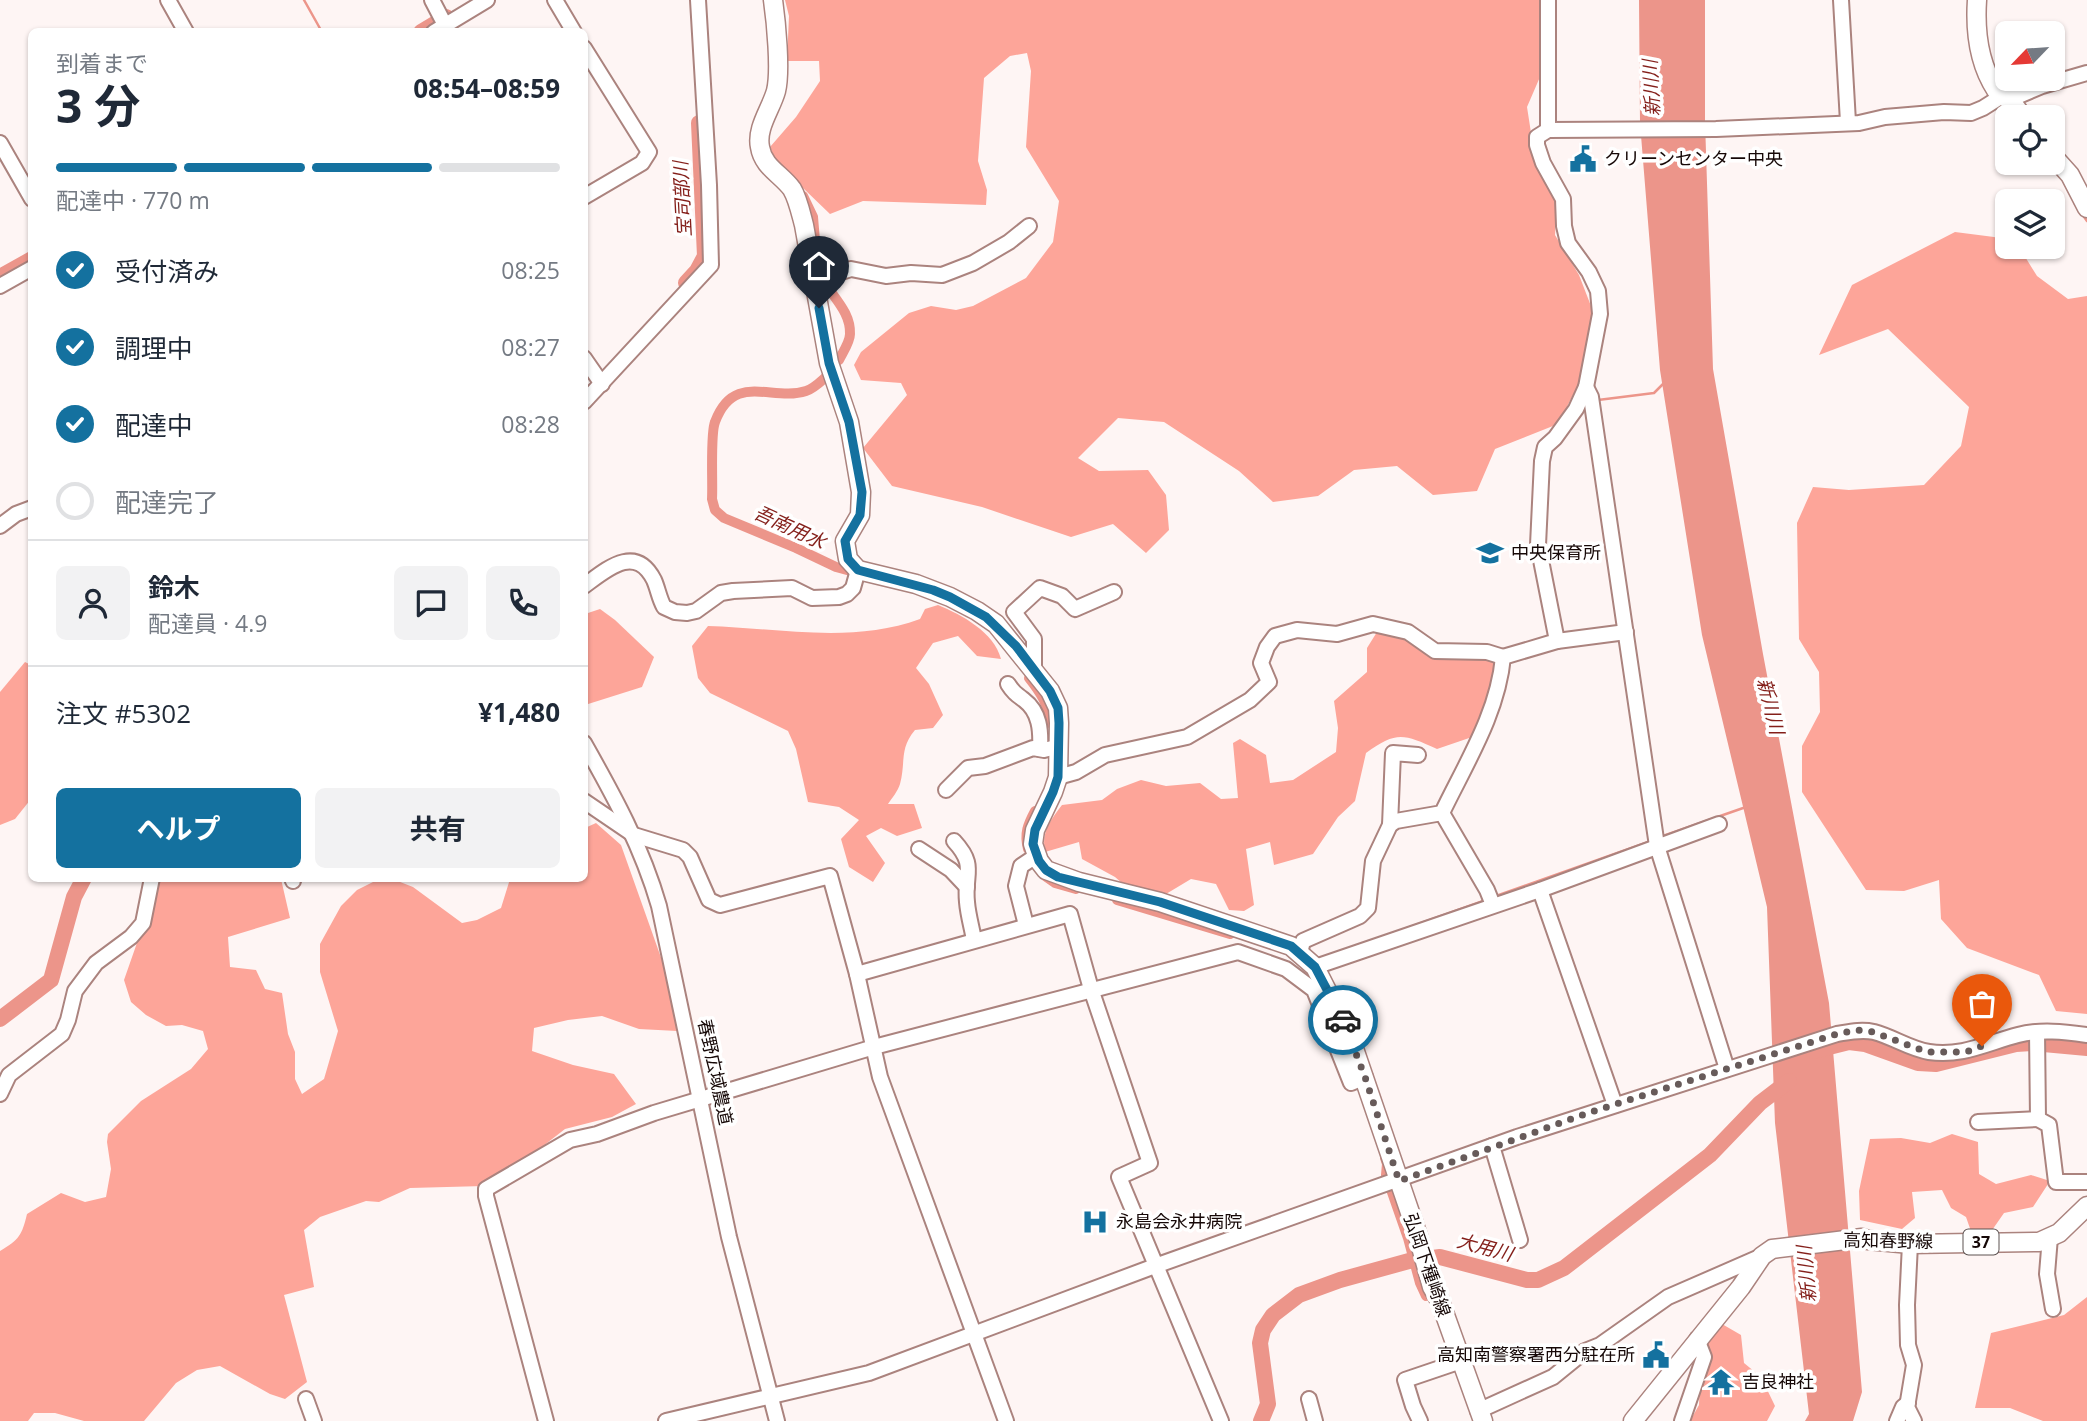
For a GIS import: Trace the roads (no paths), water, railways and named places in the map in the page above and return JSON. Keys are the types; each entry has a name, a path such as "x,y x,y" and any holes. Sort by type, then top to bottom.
{"main road":[{"path":"773,0 778,76 759,145 762,158 792,189 819,279 829,363 849,422 862,492 860,515 845,541 848,559 857,575 916,584 977,611 996,625 1034,668 1050,691 1058,708 1049,748 1058,777 1035,830 1032,858 1051,874 1160,902 1291,946 1298,960"},
{"path":"1977,0 1979,50 1989,77 2012,105"},
{"path":"2065,169 2087,208"},
{"name":"弘岡下種崎線","path":"1298,960 1323,978 1349,1034 1359,1080 1391,1184 1418,1236 1458,1362 1480,1416"},
{"name":"高知春野線","path":"1762,1256 1781,1247 1862,1237 1868,1240 1910,1244 2039,1241 2068,1226 2087,1206"},
{"path":"1633,1421 1741,1287 1762,1256"}],"street":[{"path":"168,0 184,28"},
{"path":"432,0 440,28 487,0"},
{"path":"555,0 572,28"},
{"path":"588,398 711,265 698,0"},
{"path":"1548,0 1548,130"},
{"path":"1842,0 1848,122"},
{"path":"588,54 649,152 642,163 588,195"},
{"path":"1557,641 1538,545 1542,461 1545,447 1555,438 1576,408 1586,387 1600,314 1598,291 1589,272 1568,243 1563,199 1537,145 1537,137 1548,130 1716,129 1859,123 1885,117 1944,112 1970,113 2005,98 2087,73"},
{"path":"0,143 28,192"},
{"path":"819,279 851,269 886,276 911,273 942,275 1009,242 1029,226"},
{"path":"0,286 28,270"},
{"path":"588,364 602,384"},
{"path":"1586,387 1591,397 1656,841 1727,1069"},
{"path":"0,526 16,514 28,510"},
{"path":"588,583 614,565 632,561 648,570 664,607 674,612 687,613 696,611 722,593 733,590 792,588 811,598 839,597 847,594 857,575"},
{"path":"1034,668 1034,639 1014,612 1040,588 1062,596 1075,609 1114,592"},
{"path":"1058,777 1076,772 1105,754 1187,737 1250,700 1269,682 1261,663 1267,647 1275,636 1297,630 1337,634 1373,624 1408,632 1434,651 1487,652 1503,657 1557,641 1626,632"},
{"path":"1442,813 1494,704 1503,657"},
{"path":"946,790 968,768 985,766 1034,748 1049,748 1034,712 1025,701 1015,695 1008,684"},
{"name":"春野広域農道","path":"588,750 634,835 650,873 730,1237 777,1421"},
{"path":"1359,1080 1298,960 1303,941 1360,916 1368,908 1373,861 1390,825 1393,753 1418,755"},
{"path":"588,804 634,835 682,850 690,857 709,900 720,905 830,877 857,974 880,1077 1006,1421"},
{"path":"1390,825 1396,821 1442,813"},
{"path":"1442,813 1493,905"},
{"path":"546,1421 486,1189 570,1140 597,1134 700,1094 1238,951 1298,960 1493,905 1539,890 1656,841 1719,824"},
{"path":"954,841 966,855 969,869 967,902 974,940"},
{"path":"919,849 951,870 967,887"},
{"path":"1026,925 1016,886 1021,866 1032,858"},
{"path":"0,1094 9,1075 62,1034 75,990 96,963 131,937 143,923 151,882"},
{"path":"1539,890 1615,1105"},
{"path":"857,974 1070,914 1091,989 1150,1163 1119,1177 1221,1421"},
{"path":"666,1421 870,1373 1155,1266 1492,1146 1837,1034 1857,1030 1873,1032 1927,1052 1948,1053 1966,1052 2020,1034 2087,1035"},
{"path":"2038,1036 2038,1119"},
{"path":"1978,1122 2038,1119 2049,1125 2056,1182 2087,1182"},
{"path":"1492,1146 1520,1240"},
{"path":"2050,1237 2047,1274 2053,1309"},
{"path":"1910,1244 1908,1345 1914,1364 1908,1404 1914,1421"},
{"path":"1480,1416 1553,1377 1585,1351 1600,1345 1668,1297 1762,1256"},
{"path":"1682,1421 1704,1357 1697,1339"},
{"path":"1420,1421 1405,1380 1458,1362"},
{"path":"306,1399 314,1421"},
{"path":"1309,1399 1315,1421"},
{"path":"1897,1421 1903,1407 1908,1404"}],"water":[{"name":"新川川","path":"1639,0 1705,0 1705,121 1713,369 1763,654 1829,1003 1862,1392 1853,1421 1805,1421 1809,1414 1775,1123 1767,907 1702,635 1660,370 1640,123"}],"waterway":[{"path":"304,0 320,28"},
{"path":"428,28 446,17"},
{"name":"宝司部川","path":"686,283 705,256 699,123"},
{"name":"吾南用水","path":"803,196 813,217 815,241"},
{"path":"2075,204 2087,221"},
{"path":"0,277 28,261"},
{"name":"吾南用水","path":"820,273 843,309 849,325 849,340 839,360"},
{"name":"吾南用水","path":"828,375 806,391 743,393 732,397 723,406 713,428 712,499 715,510 724,518 836,567 858,573"},
{"path":"1598,400 1654,393 1664,383"},
{"name":"吾南用水","path":"1029,678 1043,699 1050,723"},
{"path":"1660,837 1746,807"},
{"name":"吾南用水","path":"1028,849 1027,829 1035,811"},
{"path":"1496,896 1651,841"},
{"name":"吾南用水","path":"1045,876 1055,883 1076,889"},
{"name":"宝司部川","path":"0,1019 51,980 74,897 82,882"},
{"name":"吾南用水","path":"1117,900 1230,934"},
{"path":"1407,928 1486,900"},
{"path":"1813,1051 1849,1042 1865,1044 1918,1063 1936,1064 2016,1044 2087,1048"},
{"name":"大用川","path":"1261,1421 1268,1404 1260,1343 1263,1330 1273,1315 1299,1295 1340,1280 1409,1261 1440,1257 1527,1280 1538,1280 1564,1268 1710,1155 1760,1103 1789,1081"},
{"name":"吾南用水","path":"1385,1158 1386,1175 1426,1296"}],"place":[{"name":"クリーンセンター中央","path":"1583,159"},
{"name":"中央保育所","path":"1490,553"},
{"name":"永島会永井病院","path":"1095,1222"},
{"name":"高知南警察署西分駐在所","path":"1656,1355"},
{"name":"吉良神社","path":"1721,1382"}]}
